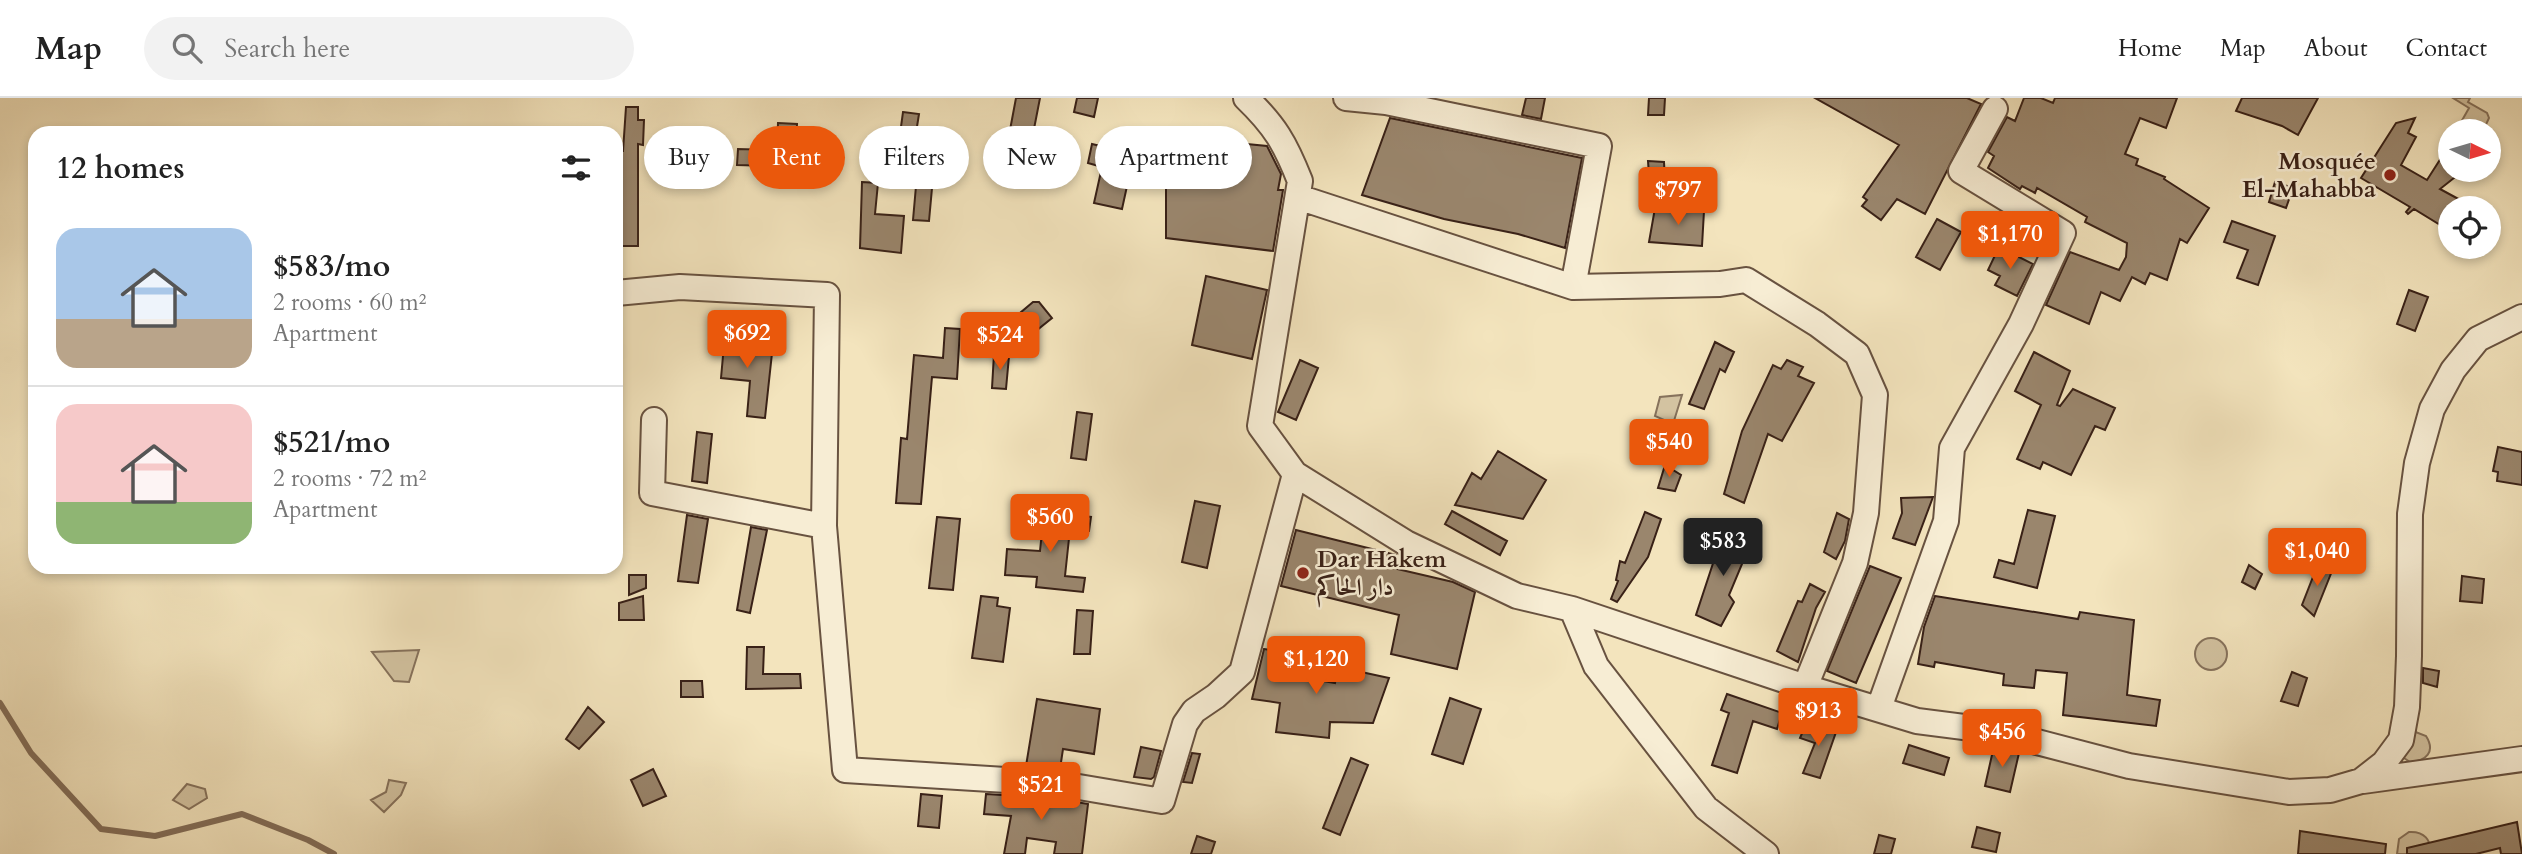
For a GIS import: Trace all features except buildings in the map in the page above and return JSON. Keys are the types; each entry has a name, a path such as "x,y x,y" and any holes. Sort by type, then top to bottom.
{"street":[{"path":"1246,98 1268,120 1286,145 1300,181 1261,426 1295,474 1406,543 1517,596 1572,609 1805,687 1917,721 1995,731 2129,766 2289,792 2330,790 2356,783 2522,759"},
{"path":"1346,98 1386,102 1599,146 1573,287"},
{"path":"1879,708 1946,520 1952,448 2021,324 2063,233 1961,171 1995,109"},
{"path":"1298,197 1573,287 1720,284 1746,280 1817,324 1857,354 1875,395 1866,513 1855,563 1805,687"},
{"path":"623,292 680,287 827,295 824,526 845,770 1055,783 1162,801 1185,724 1194,711 1216,696 1242,672 1295,474"},
{"path":"2356,783 2384,763 2400,740 2407,707 2410,514 2417,463 2432,409 2453,370 2478,339 2522,317"},
{"path":"654,420 652,493 824,526"},
{"path":"1572,609 1596,666 1706,808 1766,854"}],"shaded area":[{"path":"2453,98 2470,98 2468,102 2487,113 2489,119 2463,119 2469,108"},
{"path":"1682,395 1673,424 1655,416 1660,397"},
{"path":"2211,638 2223,642 2227,654 2223,666 2211,670 2199,666 2195,654 2199,642"},
{"path":"419,650 409,682 394,681 372,652"},
{"path":"2413,731 2426,736 2430,751 2425,758 2410,762 2401,756"},
{"path":"389,780 406,783 401,795 384,812 371,800 386,792"},
{"path":"187,784 205,789 207,798 189,809 173,800"},
{"path":"2409,832 2426,837 2430,854 2397,854 2399,839"}],"waterway":[{"path":"0,703 31,753 101,829 155,836 242,814 308,840 334,854"}],"place":[{"name":"Mosquée El-Mahabba","path":"2390,175"},
{"name":"Dar Hakem دار الحاكم","path":"1303,573"}]}
